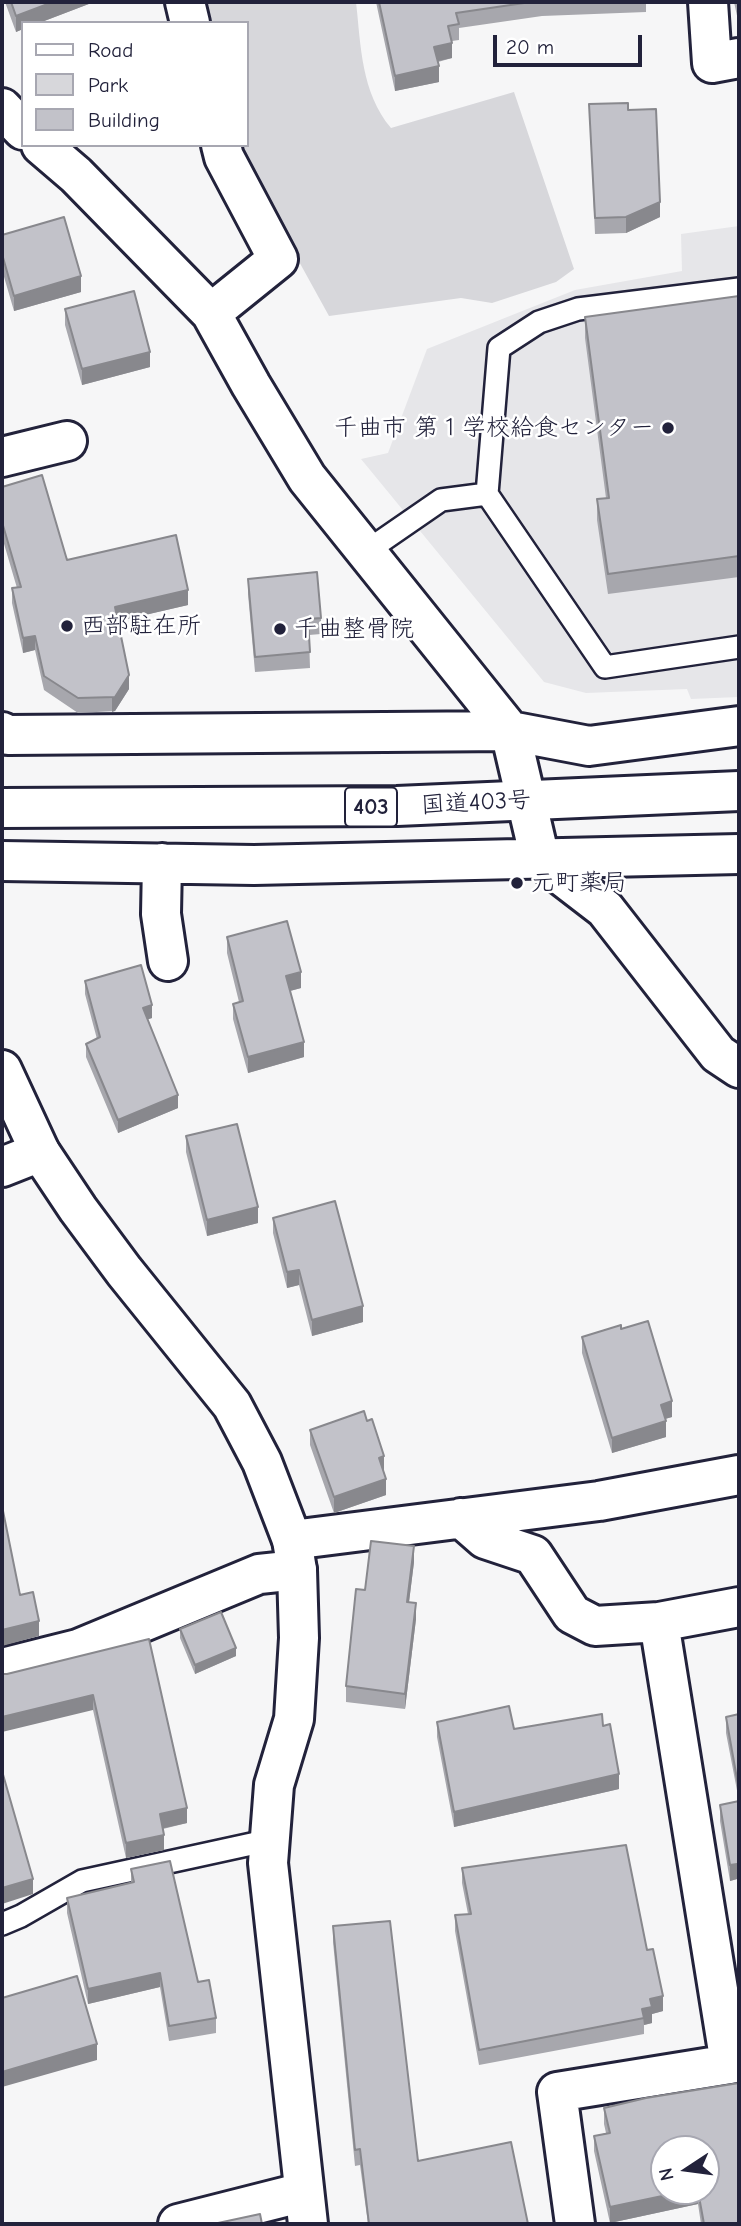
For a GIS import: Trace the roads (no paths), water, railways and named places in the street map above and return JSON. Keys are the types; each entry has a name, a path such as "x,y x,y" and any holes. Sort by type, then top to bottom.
{"main road":[{"path":"185,2 190,21"},
{"path":"708,2 712,63 739,58"},
{"path":"2,108 21,128"},
{"path":"43,147 76,175 211,313 307,478 510,732 540,859 604,909 718,1054 739,1068"},
{"path":"211,313 278,258 224,157 222,147"},
{"path":"2,457 67,441"},
{"path":"2,732 22,735 510,732 589,746 739,726"},
{"name":"国道403号","path":"2,808 397,806 739,791"},
{"path":"2,861 268,864 739,855"},
{"path":"162,863 161,914 168,961"},
{"path":"2,1070 40,1152 78,1209 232,1405 262,1462 295,1555 299,1638 294,1719 274,1785 268,1863 306,2208 178,2224"},
{"path":"2,1167 40,1152"},
{"path":"2,1668 78,1649 259,1574 295,1555 461,1518 598,1501 739,1475"},
{"path":"461,1518 485,1539 533,1555 572,1614 595,1626 659,1622 739,1607"},
{"path":"575,2224 557,2092 730,2064 659,1622"}],"lane":[{"path":"739,289 578,309 539,321 499,348 487,494 605,667 739,647"},
{"path":"367,551 441,500 487,494"},
{"path":"2,1924 82,1881 270,1840"}],"place":[{"name":"千曲市 第１学校給食センター","path":"668,428"},
{"name":"西部駐在所","path":"67,626"},
{"name":"千曲整骨院","path":"280,629"},
{"name":"元町薬局","path":"517,883"}]}
